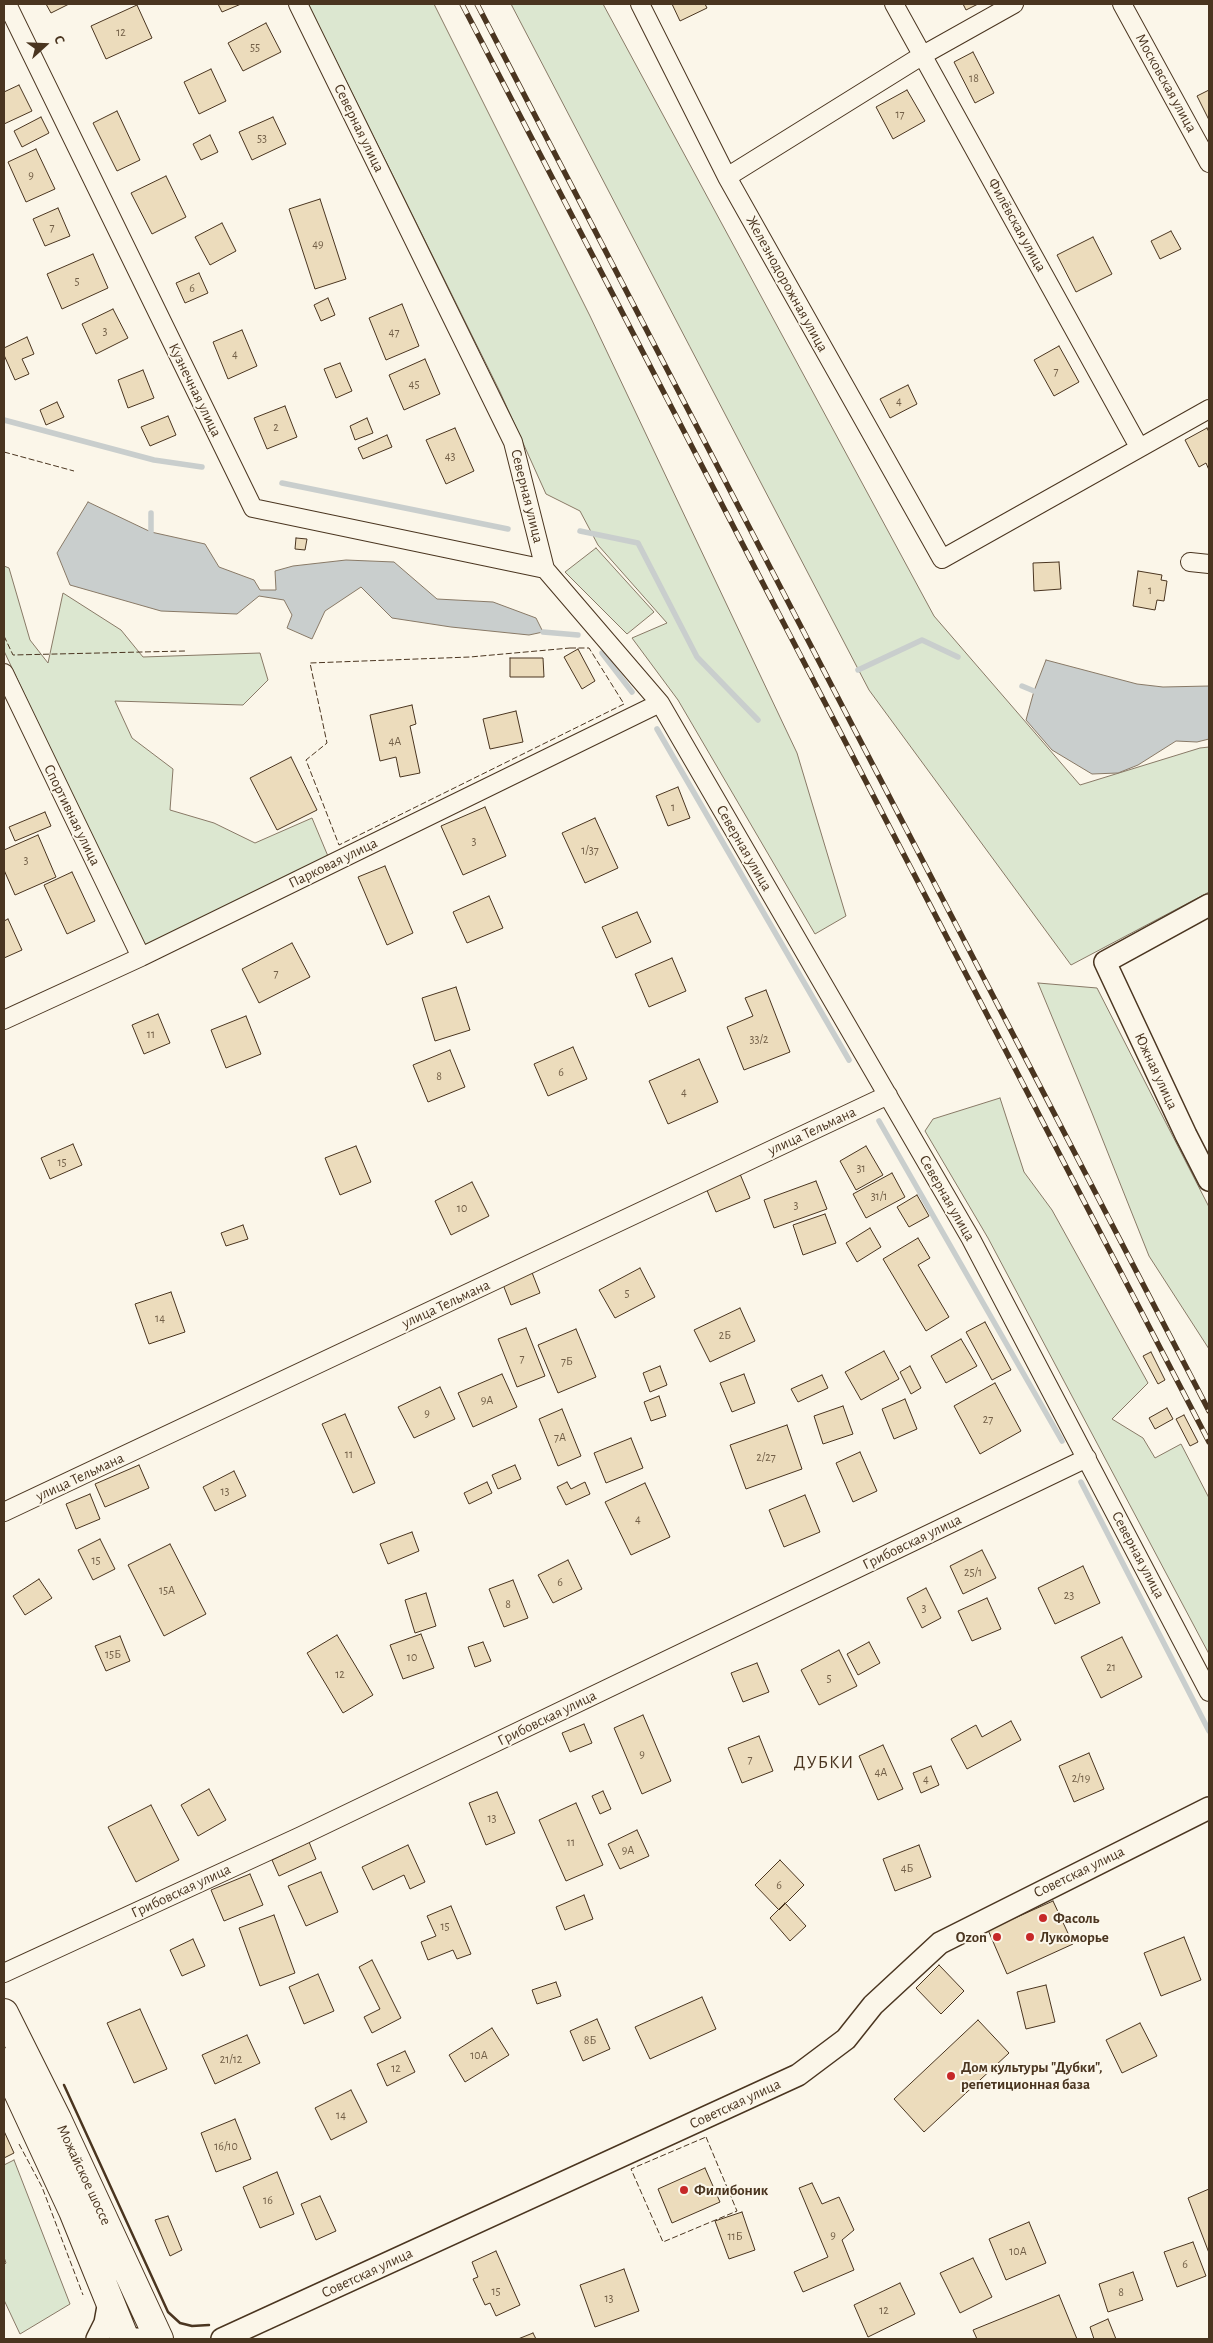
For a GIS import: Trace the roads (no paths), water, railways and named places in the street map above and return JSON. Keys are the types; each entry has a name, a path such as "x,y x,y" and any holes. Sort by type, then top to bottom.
{"main road":[{"name":"Можайское шоссе","path":"4,2013 57,2118 159,2339"},
{"name":"Можайское шоссе","path":"4,2062 44,2146 108,2301 128,2339"}],"street":[{"name":"Кузнечная улица","path":"7,4 253,508 545,569"},
{"name":"Северная улица","path":"298,4 513,442 545,569 660,704 971,1239 1088,1458 1209,1692"},
{"name":"Железнодорожная улица","path":"640,4 727,177 942,559 1140,447"},
{"name":"Филёвская улица","path":"894,4 1140,447"},
{"path":"727,177 923,55 1014,4"},
{"name":"Московская улица","path":"1122,4 1209,163"},
{"path":"1140,447 1209,409"},
{"path":"1190,562 1209,564"},
{"name":"Спортивная улица","path":"4,673 141,957"},
{"name":"Парковая улица","path":"4,1020 141,957 660,704"},
{"name":"Южная улица","path":"1209,906 1105,962 1209,1180"},
{"name":"улица Тельмана","path":"4,1512 888,1095"},
{"name":"Грибовская улица","path":"4,1973 301,1836 1088,1458"},
{"name":"Советская улица","path":"222,2339 798,2075 846,2039 873,2005 940,1943 1209,1808"},
{"path":"97,2339 105,2323 108,2301"}],"waterway":[{"path":"4,420 154,460 202,467"},
{"path":"282,483 508,529"},
{"path":"151,513 151,532"},
{"path":"580,531 638,543 697,657 758,720"},
{"path":"543,632 578,635"},
{"path":"858,670 922,640 958,657"},
{"path":"602,653 632,692"},
{"path":"1022,686 1034,691"},
{"path":"657,729 849,1060"},
{"path":"879,1121 1062,1441"},
{"path":"1081,1482 1209,1731"}],"railway":[{"path":"462,4 1209,1442"},
{"path":"477,4 1209,1411"}],"place":[{"name":"Фасоль","path":"1043,1918"},
{"name":"Ozon","path":"997,1937"},
{"name":"Лукоморье","path":"1030,1937"},
{"name":"Дом культуры \"Дубки\", репетиционная база","path":"951,2076"},
{"name":"Филибоник","path":"684,2190"}],"district":[{"name":"ДУБКИ","path":"824,1763"}]}
